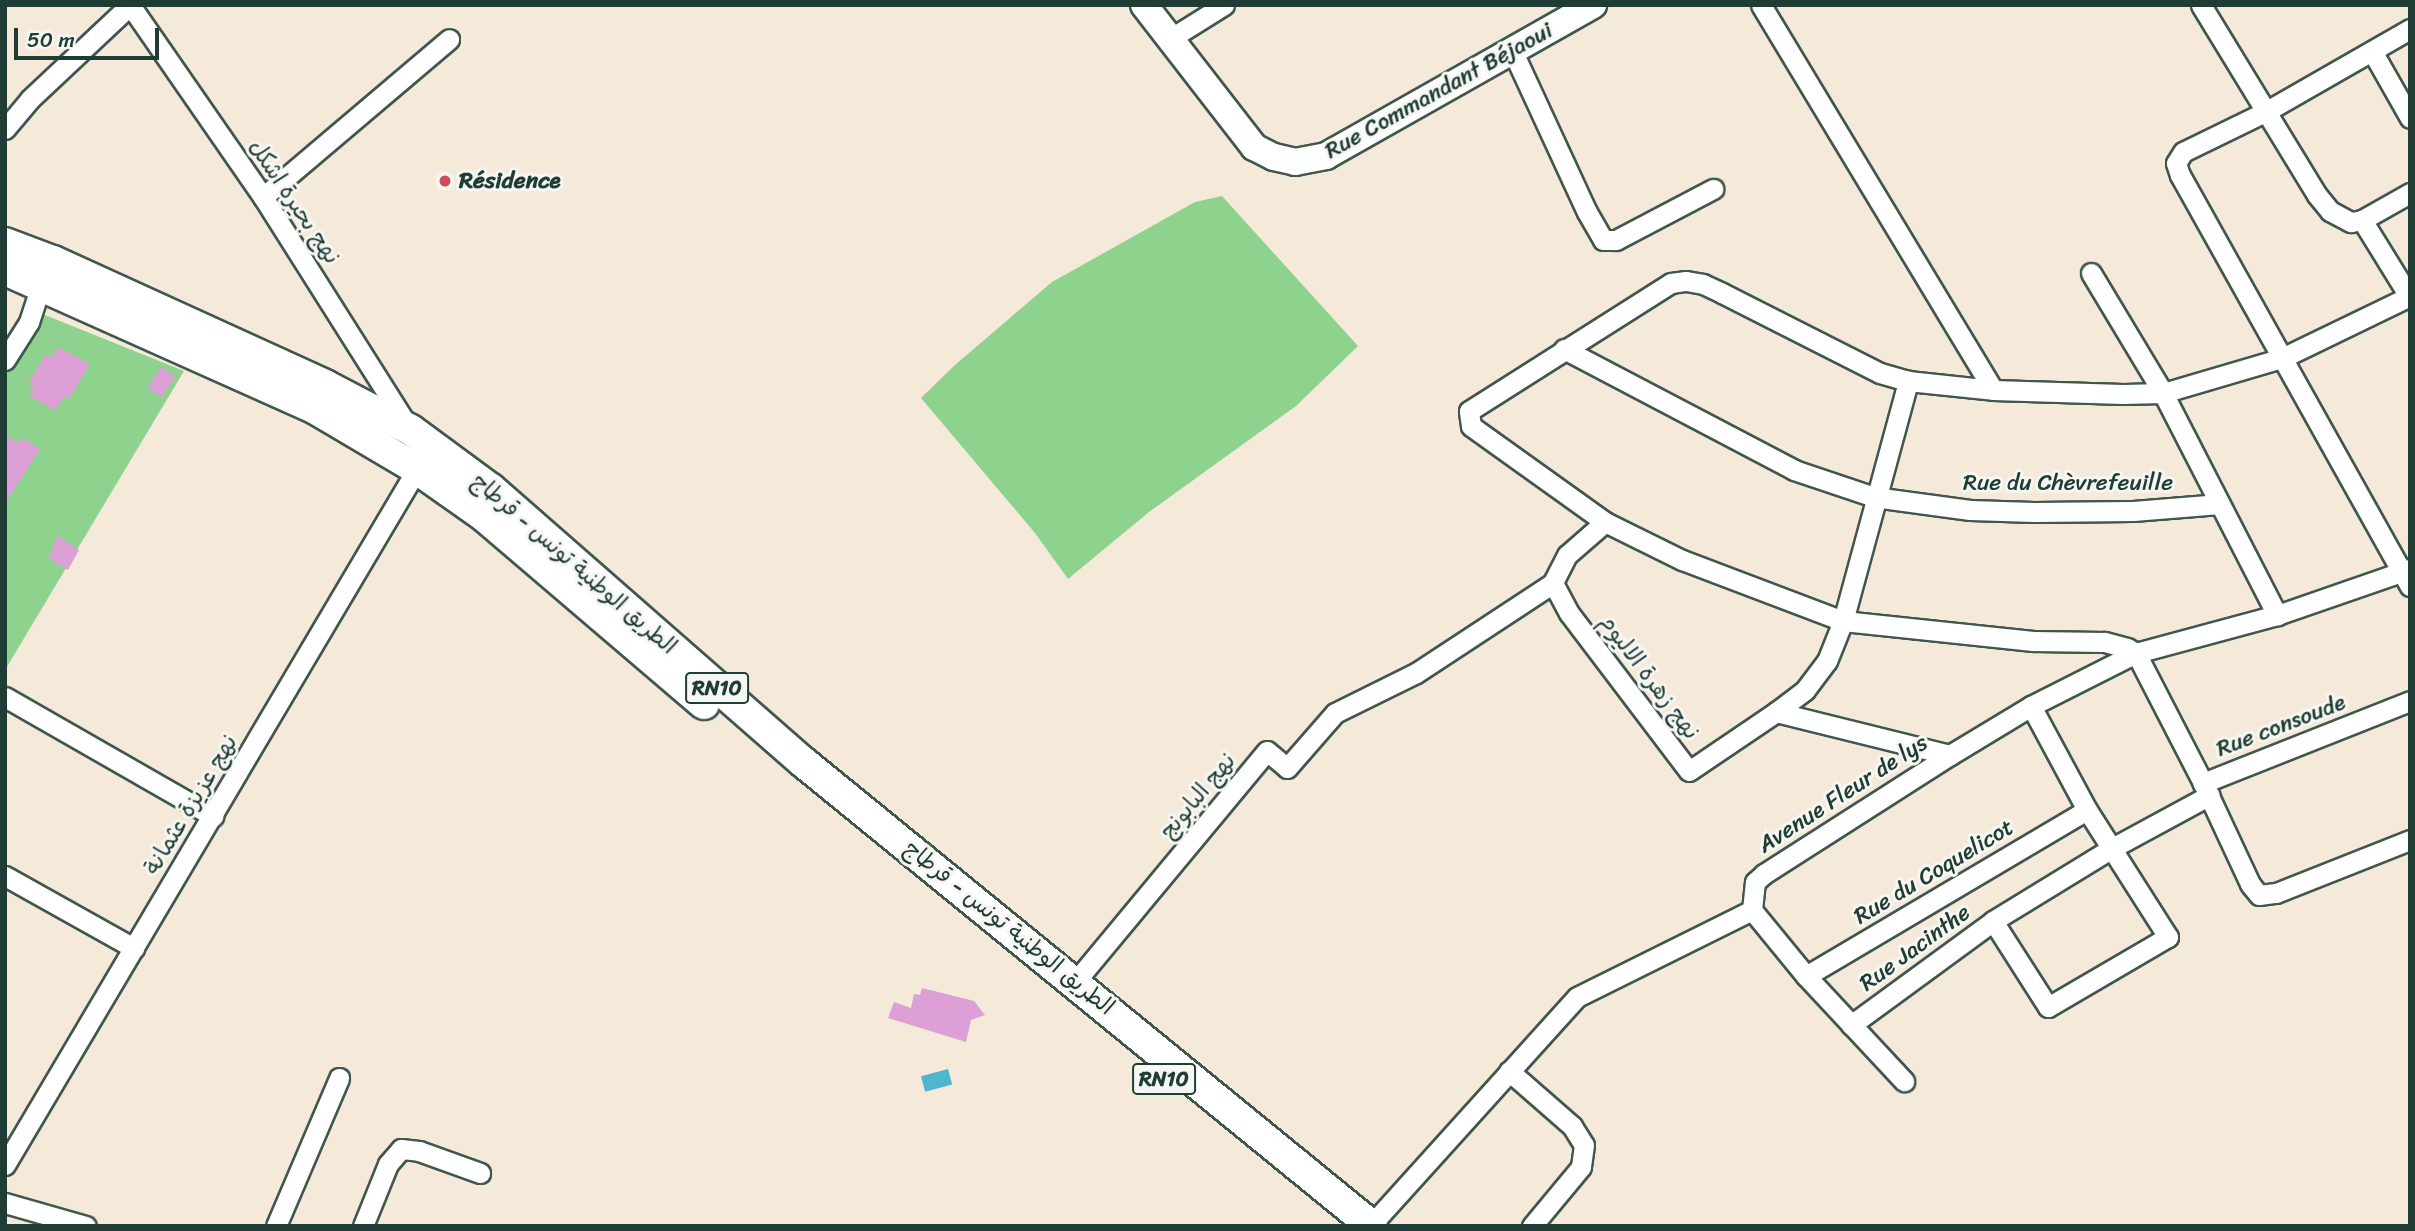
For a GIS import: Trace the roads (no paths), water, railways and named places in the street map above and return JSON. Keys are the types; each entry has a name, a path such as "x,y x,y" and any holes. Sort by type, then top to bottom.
{"main road":[{"name":"الطريق الوطنية تونس - قرطاج","path":"5,243 52,261 325,386 411,430 491,489 803,762 1372,1225"},
{"name":"الطريق الوطنية تونس - قرطاج","path":"5,270 314,408 417,469 485,517 790,777 1063,995 1342,1226"}],"street":[{"path":"5,129 30,99 130,5"},
{"name":"نهج بحيرة اشكل","path":"130,5 263,197 411,430"},
{"name":"Rue Commandant Béjaoui","path":"1144,5 1168,40 1254,147 1274,157 1295,162 1326,156 1593,5"},
{"path":"1168,40 1224,5"},
{"path":"1761,5 1993,390"},
{"path":"2201,5 2330,212 2351,222 2362,220 2410,193"},
{"path":"2407,576 2282,358 2180,175 2176,163 2183,152 2267,111 2410,29"},
{"path":"263,197 449,39"},
{"path":"2372,51 2410,118"},
{"path":"1513,52 1590,219 1603,240 1616,240 1713,189"},
{"path":"1993,921 2207,789 2136,653 2120,645 2104,642 2033,642 1843,621 1682,560 1605,522 1471,426 1469,411 1671,283 1686,281 1703,284 1860,364 1908,381 1993,390 2163,393 2282,358 2409,296 2362,220"},
{"path":"2091,273 2163,393 2277,615"},
{"path":"5,360 29,323 41,285"},
{"name":"Rue du Chèvrefeuille","path":"1564,349 1794,470 1874,497 1970,510 2034,512 2133,511 2220,503"},
{"path":"1776,712 1805,690 1827,662 1843,621 1874,497 1908,381"},
{"path":"411,430 417,469"},
{"name":"نهج عزيزة عثمانة","path":"5,1165 417,469"},
{"path":"1553,583 1567,555 1605,522"},
{"name":"Avenue Fleur de lys","path":"1752,910 1755,882 1764,874 2031,706 2136,653 2407,576"},
{"name":"نهج البابونج","path":"1075,982 1268,751 1287,768 1335,713 1416,673 1553,583"},
{"name":"نهج زهرة الاليوم","path":"1553,583 1569,613 1689,771 1776,712"},
{"path":"5,697 213,816"},
{"name":"Rue consoude","path":"2410,701 2207,789 2250,884 2259,895 2276,893 2410,840"},
{"path":"2031,706 2087,810 2112,848"},
{"path":"1776,712 1950,755"},
{"name":"Rue du Coquelicot","path":"1806,976 2087,810"},
{"name":"Rue Jacinthe","path":"1851,1026 1993,921 2048,1007 2168,937 2112,848"},
{"path":"5,876 134,948"},
{"path":"1372,1225 1577,996 1752,910 1806,976 1904,1082"},
{"path":"1509,1071 1572,1126 1584,1145 1581,1167 1532,1226"},
{"path":"276,1226 339,1078"},
{"path":"363,1226 388,1164 401,1149 419,1151 480,1173"},
{"path":"5,1202 34,1219 86,1226"}],"water":[{"path":"948,1069 952,1084 925,1092 921,1076"}],"place":[{"name":"Résidence","path":"445,181"}]}
